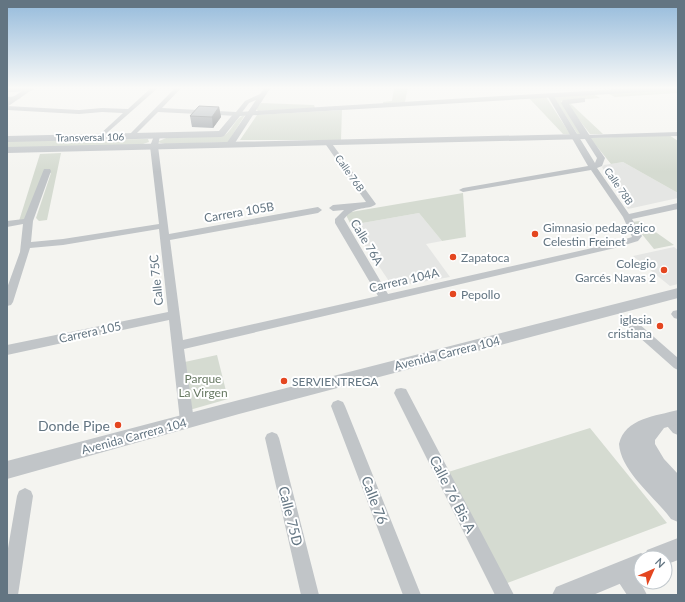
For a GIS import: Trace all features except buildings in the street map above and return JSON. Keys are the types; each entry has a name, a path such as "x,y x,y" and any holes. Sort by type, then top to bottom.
{"street":[{"path":"100,137 124,115"},
{"path":"131,136 151,115"},
{"name":"Transversal 106","path":"7,139 221,134 237,115"},
{"path":"230,144 250,115"},
{"name":"Calle 78B","path":"562,115 593,167 627,217 637,236 635,239"},
{"name":"Calle 78B","path":"572,115 601,158 599,164 593,167"},
{"name":"Transversal 106","path":"7,150 678,134"},
{"name":"Calle 75C","path":"157,136 154,146 173,315 187,421"},
{"name":"Calle 76B","path":"328,142 372,204 357,206"},
{"path":"462,190 593,167"},
{"path":"7,302 26,245 29,230 28,221 47,171"},
{"path":"333,208 357,206"},
{"name":"Calle 76A","path":"357,206 341,216 339,219 340,223 385,298"},
{"path":"627,217 678,206"},
{"name":"Carrera 105B","path":"165,238 318,210"},
{"path":"7,224 28,221"},
{"path":"26,245 63,242 163,226"},
{"name":"Carrera 104A","path":"178,346 635,239"},
{"name":"Avenida Carrera 104","path":"7,470 187,421 678,293"},
{"name":"Carrera 105","path":"7,350 173,315"},
{"path":"634,326 678,365"},
{"name":"Calle 76 Bis A","path":"401,393 505,595"},
{"name":"Calle 76","path":"338,406 412,595"},
{"path":"670,423 646,439 646,447 653,460 678,488"},
{"path":"670,423 638,430 629,439 627,445 629,452 636,462 678,512"},
{"name":"Calle 75D","path":"272,438 310,595"},
{"path":"9,595 25,496"},
{"path":"564,595 631,568 638,595"}],"shaded area":[{"path":"623,162 678,193 678,198 628,209 602,167 604,165"},
{"path":"419,213 442,241 426,244 450,277 393,287 351,225"},
{"name":"Colegio Garcés Navas 2","path":"674,247 678,250 678,284 670,286 633,256"}],"green space":[{"path":"245,115 228,142 165,144 157,142 166,138 223,136 241,117"},
{"path":"257,115 342,115 341,140 240,140"},
{"path":"545,115 558,115 570,134 563,134"},
{"path":"565,115 570,115 583,134 578,135"},
{"path":"576,115 583,115 603,134 590,134"},
{"path":"669,135 678,141 678,193 623,162 611,164 590,138"},
{"path":"148,139 149,142 140,145 7,148 7,141"},
{"path":"61,153 47,220 39,221 36,218 51,173 48,174 31,218 19,221 40,154"},
{"path":"463,193 466,237 442,241 419,213 351,225 345,213"},
{"path":"640,221 674,245 654,249 632,222"},
{"name":"Parque La Virgen","path":"217,355 228,399 186,411 180,363"},
{"path":"590,428 667,523 502,585 445,473"}],"place":[{"name":"Gimnasio pedagógico Celestin Freinet","path":"535,234"},
{"name":"Zapatoca","path":"453,257"},
{"name":"Colegio Garcés Navas 2","path":"664,270"},
{"name":"Pepollo","path":"453,294"},
{"name":"iglesia cristiana","path":"660,326"},
{"name":"SERVIENTREGA","path":"284,381"},
{"name":"Donde Pipe","path":"118,425"}]}
